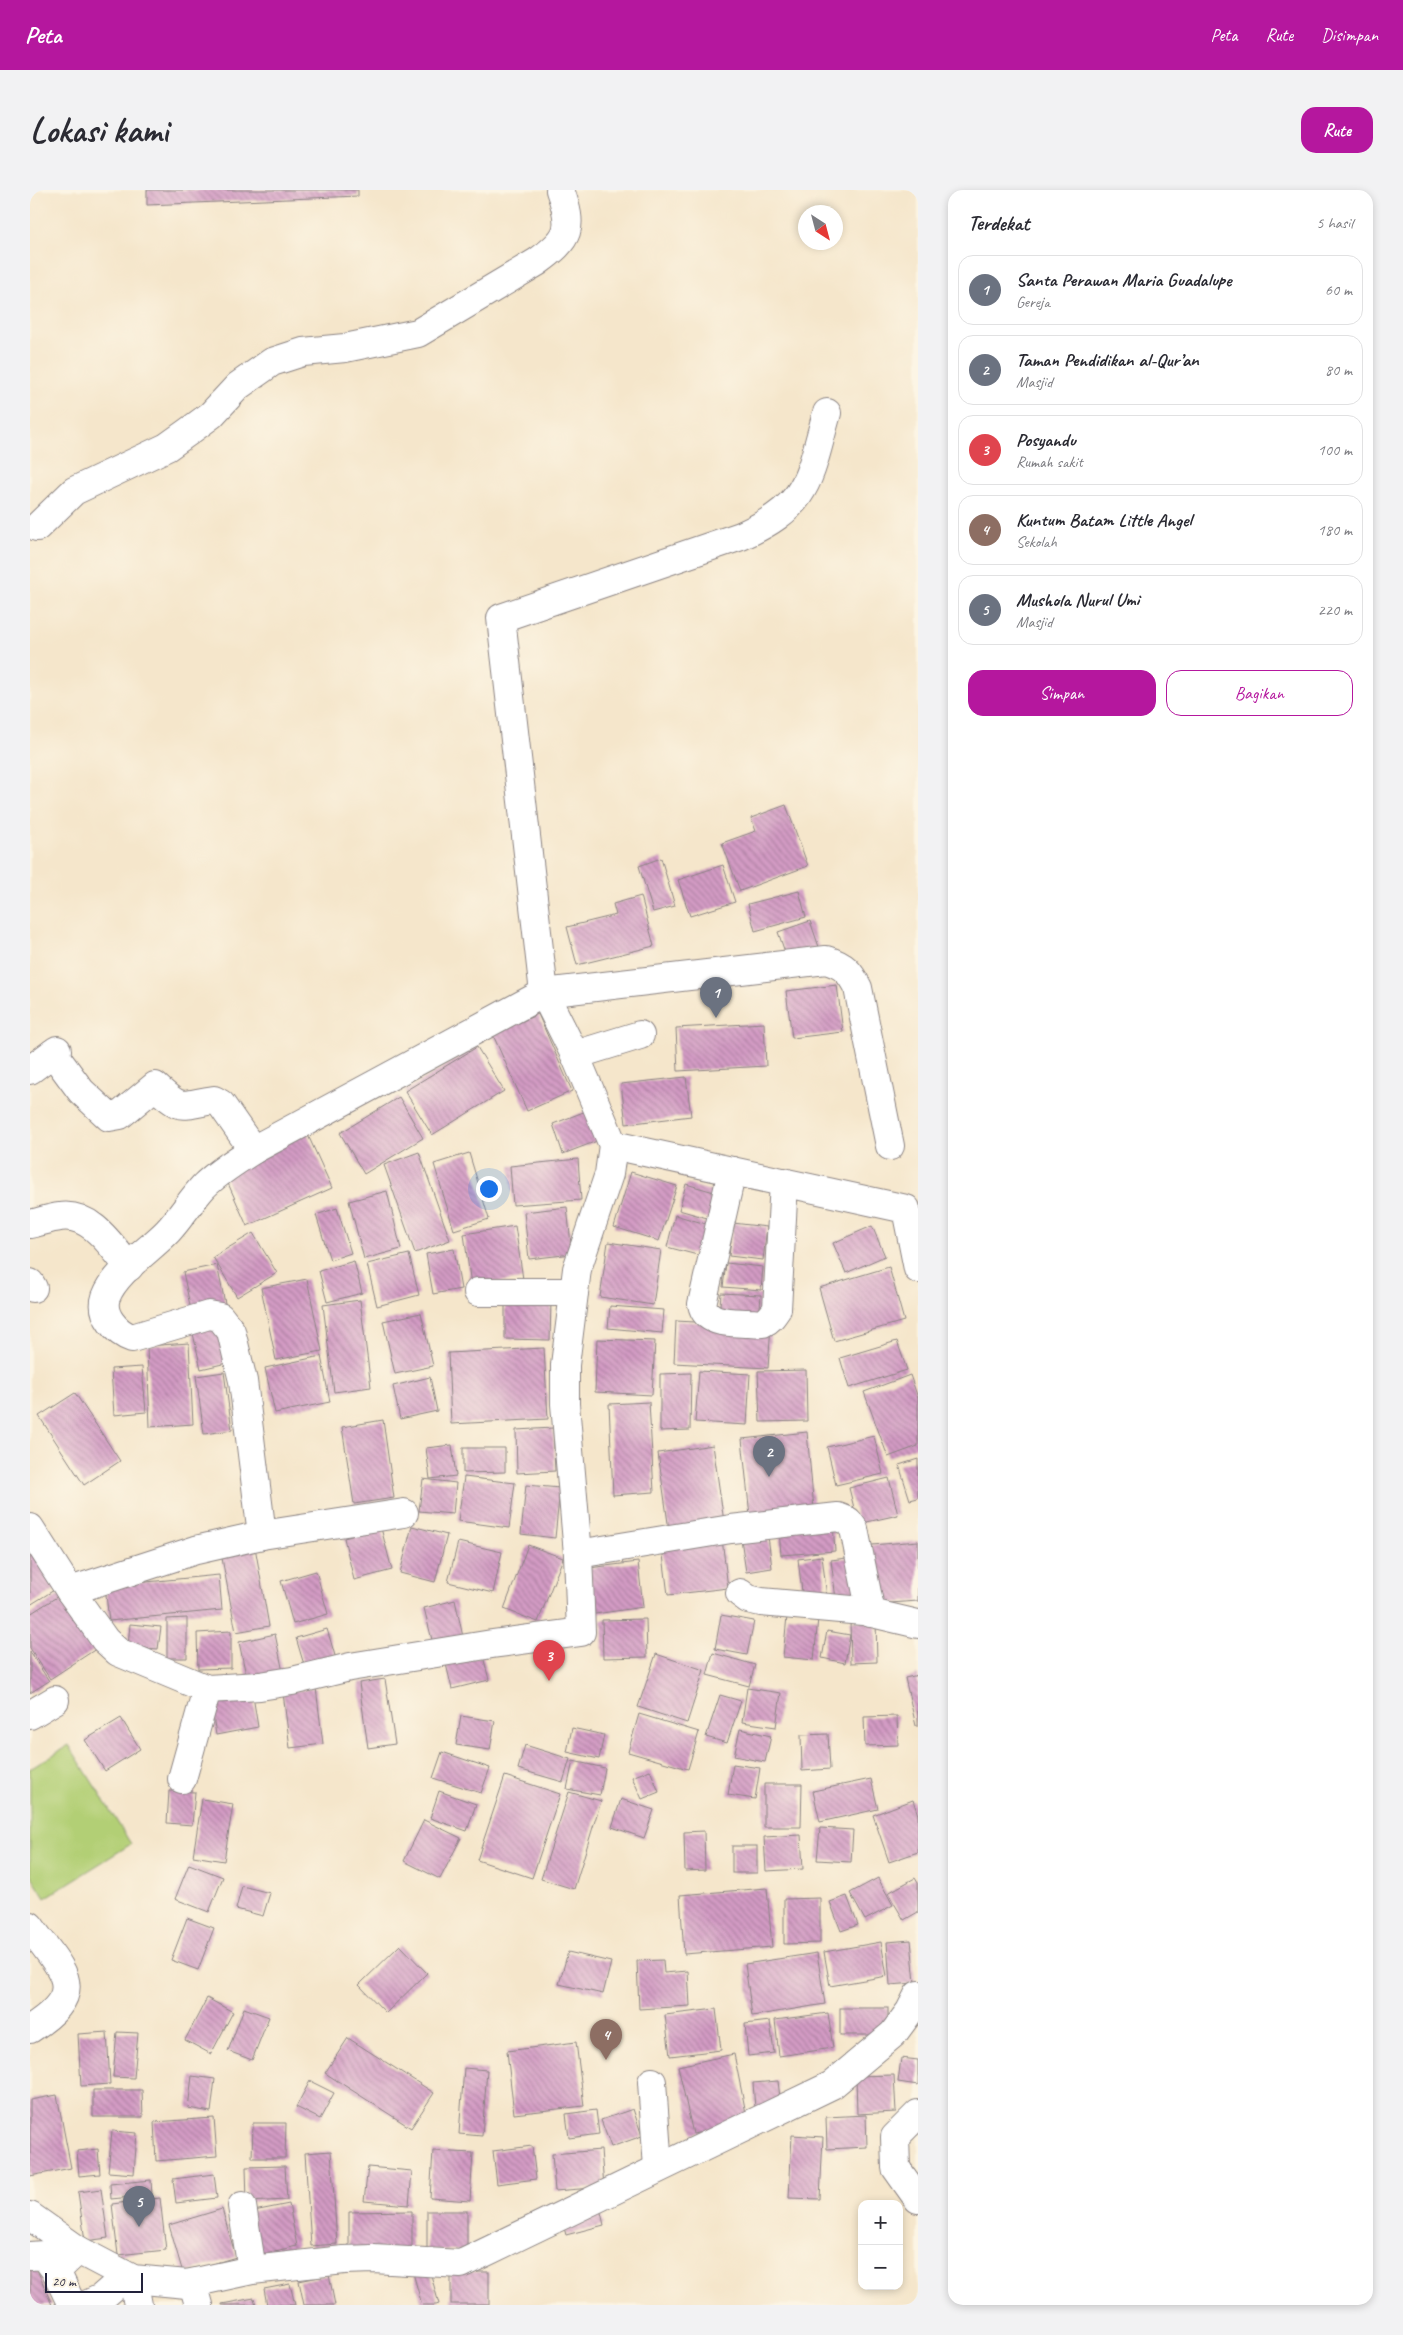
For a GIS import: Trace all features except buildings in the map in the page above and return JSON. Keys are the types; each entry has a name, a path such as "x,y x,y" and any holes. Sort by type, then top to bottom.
{"street":[{"path":"36,528 74,491 167,447 211,415 238,386 272,362 303,352 345,348 418,333 537,262 554,250 566,236 568,223 567,208 560,190"},
{"path":"30,1528 70,1591 105,1640 118,1652 207,1689 260,1686 292,1681 360,1665 581,1632 578,1554 565,1404 565,1365 577,1269 609,1174 612,1145 575,1055 544,993 501,618 741,536 765,525 788,509 800,495 810,474 827,413"},
{"path":"262,1535 243,1381 231,1331 220,1317 209,1315 132,1338 121,1334 110,1320 105,1308 106,1298 129,1267 168,1230 204,1187 218,1174 253,1150 544,993 826,960 843,966 850,972 858,988 890,1146"},
{"path":"575,1055 640,1035"},
{"path":"30,1070 55,1051 81,1091 109,1117 120,1115 155,1086 180,1106 214,1100 221,1104 253,1150"},
{"path":"612,1145 906,1210 918,1269"},
{"path":"732,1171 702,1304 703,1311 708,1316 724,1322 762,1323 772,1317 777,1309 784,1182"},
{"path":"30,1224 62,1216 82,1219 105,1237 129,1267"},
{"path":"478,1292 574,1292"},
{"path":"70,1591 196,1550 262,1535 404,1513"},
{"path":"578,1554 732,1529 838,1517 848,1521 854,1529 871,1612"},
{"path":"740,1592 748,1599 760,1602 871,1612 918,1624"},
{"path":"182,1779 207,1689"},
{"path":"30,1715 55,1700"},
{"path":"30,1926 66,1979 66,1991 60,2005 48,2018 30,2029"},
{"path":"86,2305 132,2287 186,2284 196,2294 252,2270 302,2264 372,2259 461,2264 832,2085 893,2034 910,2011 918,1995"},
{"path":"652,2082 658,2168"},
{"path":"918,2114 895,2137 896,2168 918,2199"},
{"path":"242,2206 252,2270"},
{"path":"30,2216 132,2287"},
{"path":"56,2271 78,2250"},
{"path":"30,2256 44,2255 56,2271 72,2305"}],"green space":[{"path":"69,1745 131,1844 45,1898 30,1874 30,1769"}],"place":[{"name":"Santa Perawan Maria Guadalupe","path":"716,1018"},
{"name":"Taman Pendidikan al-Qur’an","path":"769,1477"},
{"name":"Posyandu","path":"549,1681"},
{"name":"Kuntum Batam Little Angel","path":"606,2060"},
{"name":"Mushola Nurul Umi","path":"139,2227"}]}
